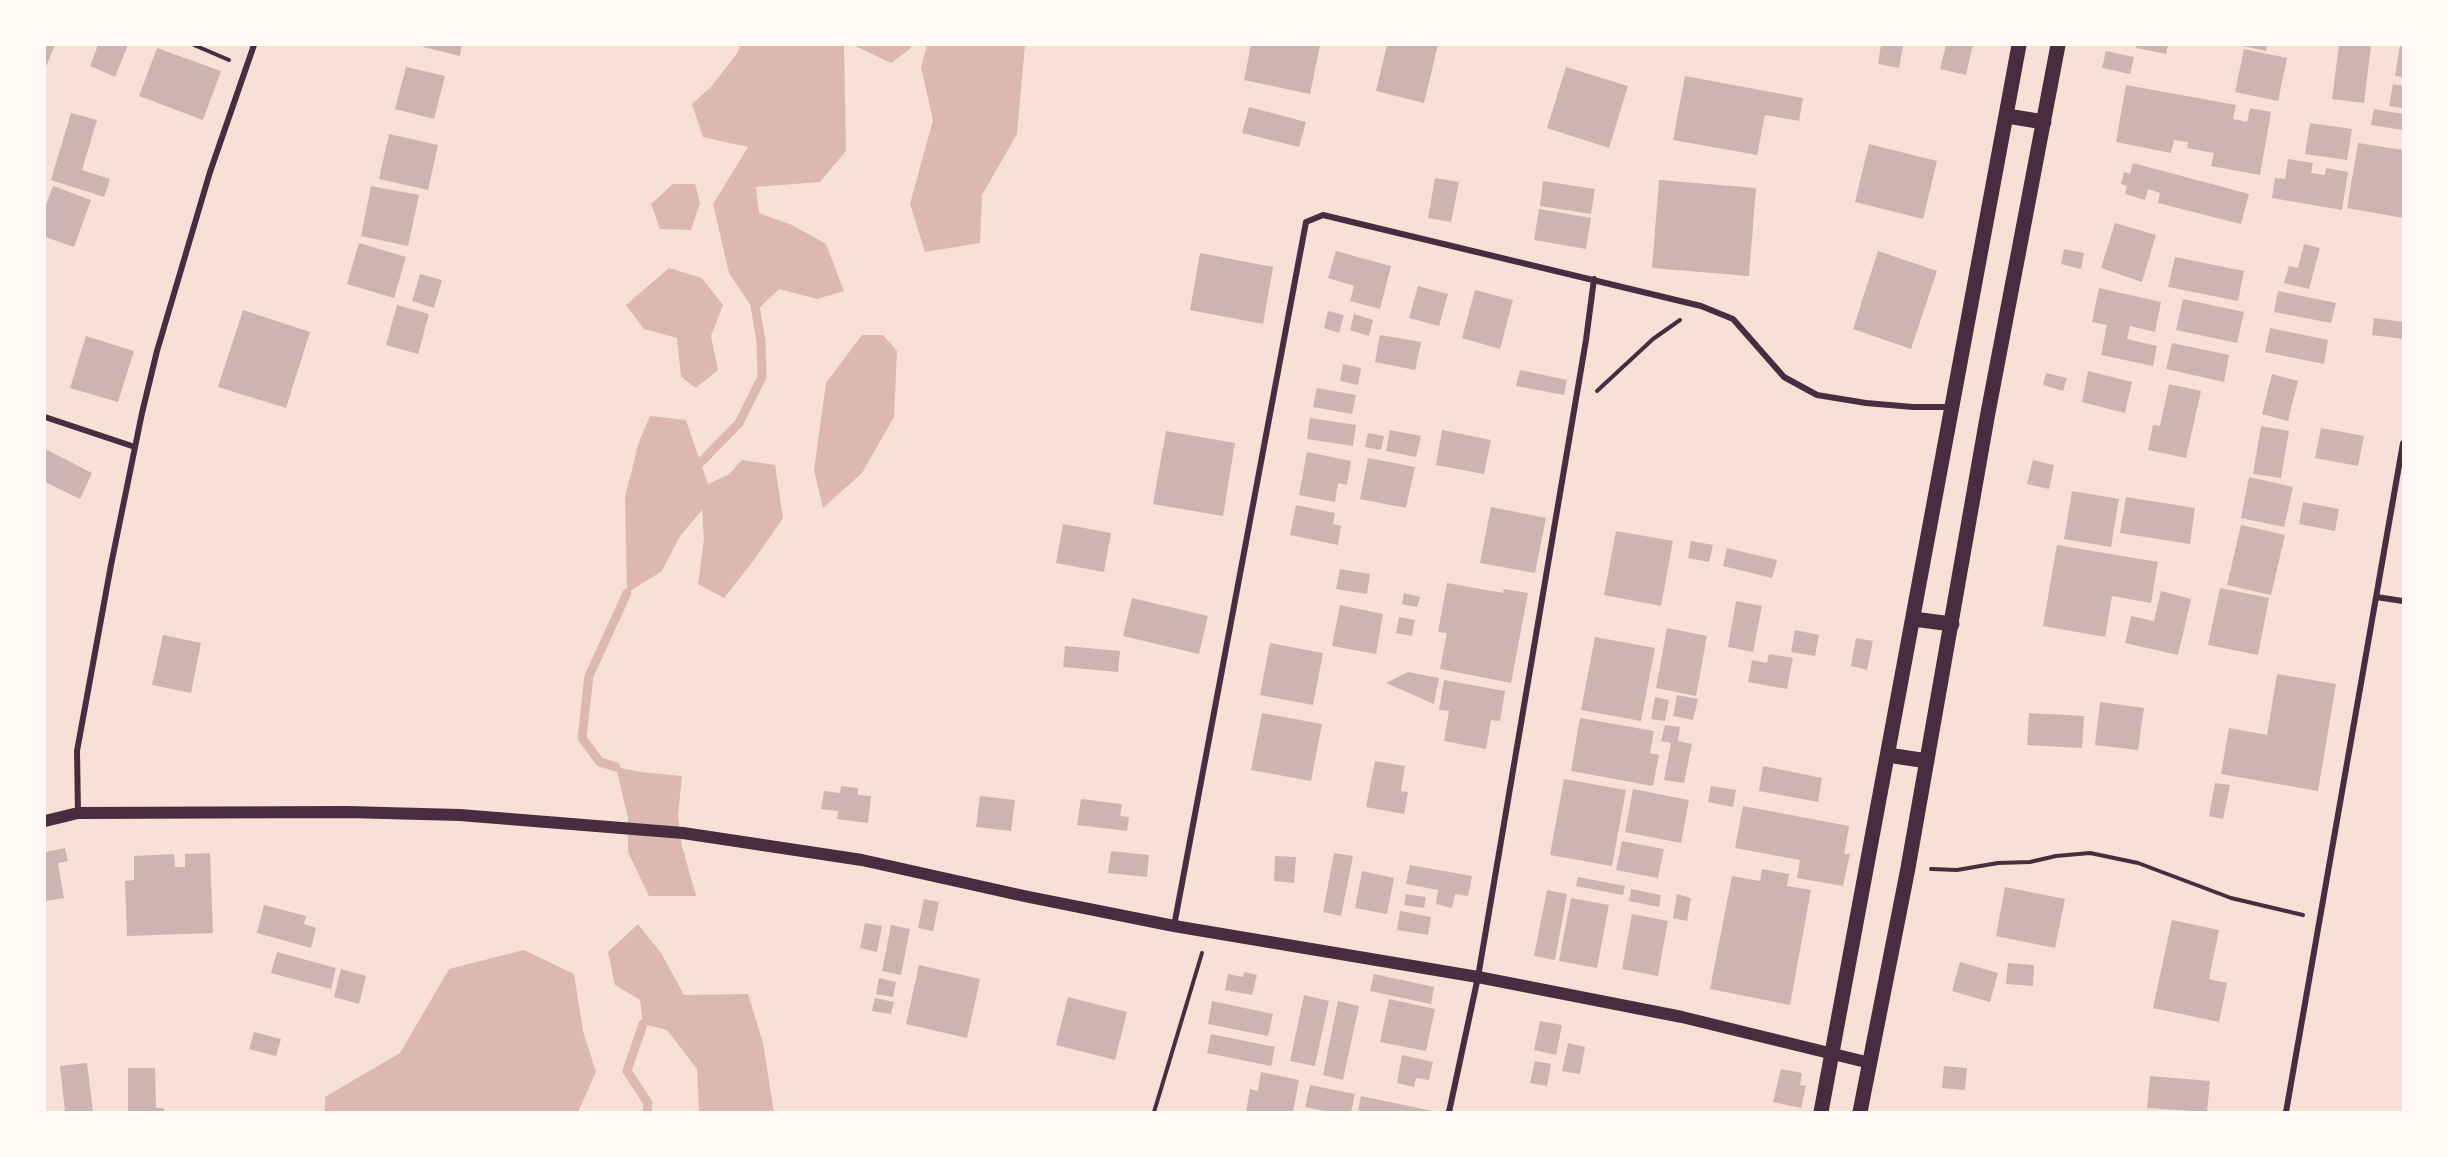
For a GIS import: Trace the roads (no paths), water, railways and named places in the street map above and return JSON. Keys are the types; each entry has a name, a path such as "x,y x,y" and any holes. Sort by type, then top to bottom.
{"main road":[{"path":"1821,1112 2019,45"},
{"path":"1860,1112 1908,868 1987,418 2058,45"},
{"path":"2007,116 2044,122"},
{"path":"1913,619 1952,624"},
{"path":"1888,755 1927,761"},
{"path":"45,821 78,813 347,812 460,815 683,833 862,860 1174,926 1478,977 1682,1017 1870,1063"}],"street":[{"path":"78,813 77,751 135,447 157,351 210,172 254,45"},
{"path":"1174,926 1306,222 1323,214 1701,306 1733,319 1784,377 1818,395 1913,408 1953,407"},
{"path":"1449,1112 1478,977 1594,279"},
{"path":"45,417 135,447"},
{"path":"2286,1112 2403,443"},
{"path":"2376,597 2403,601"}],"waterway":[{"path":"701,462 739,423 762,377 761,341 754,300"},
{"path":"616,767 600,762 582,738 589,676 627,593"},
{"path":"643,1024 627,1071 648,1103 647,1112"}]}
